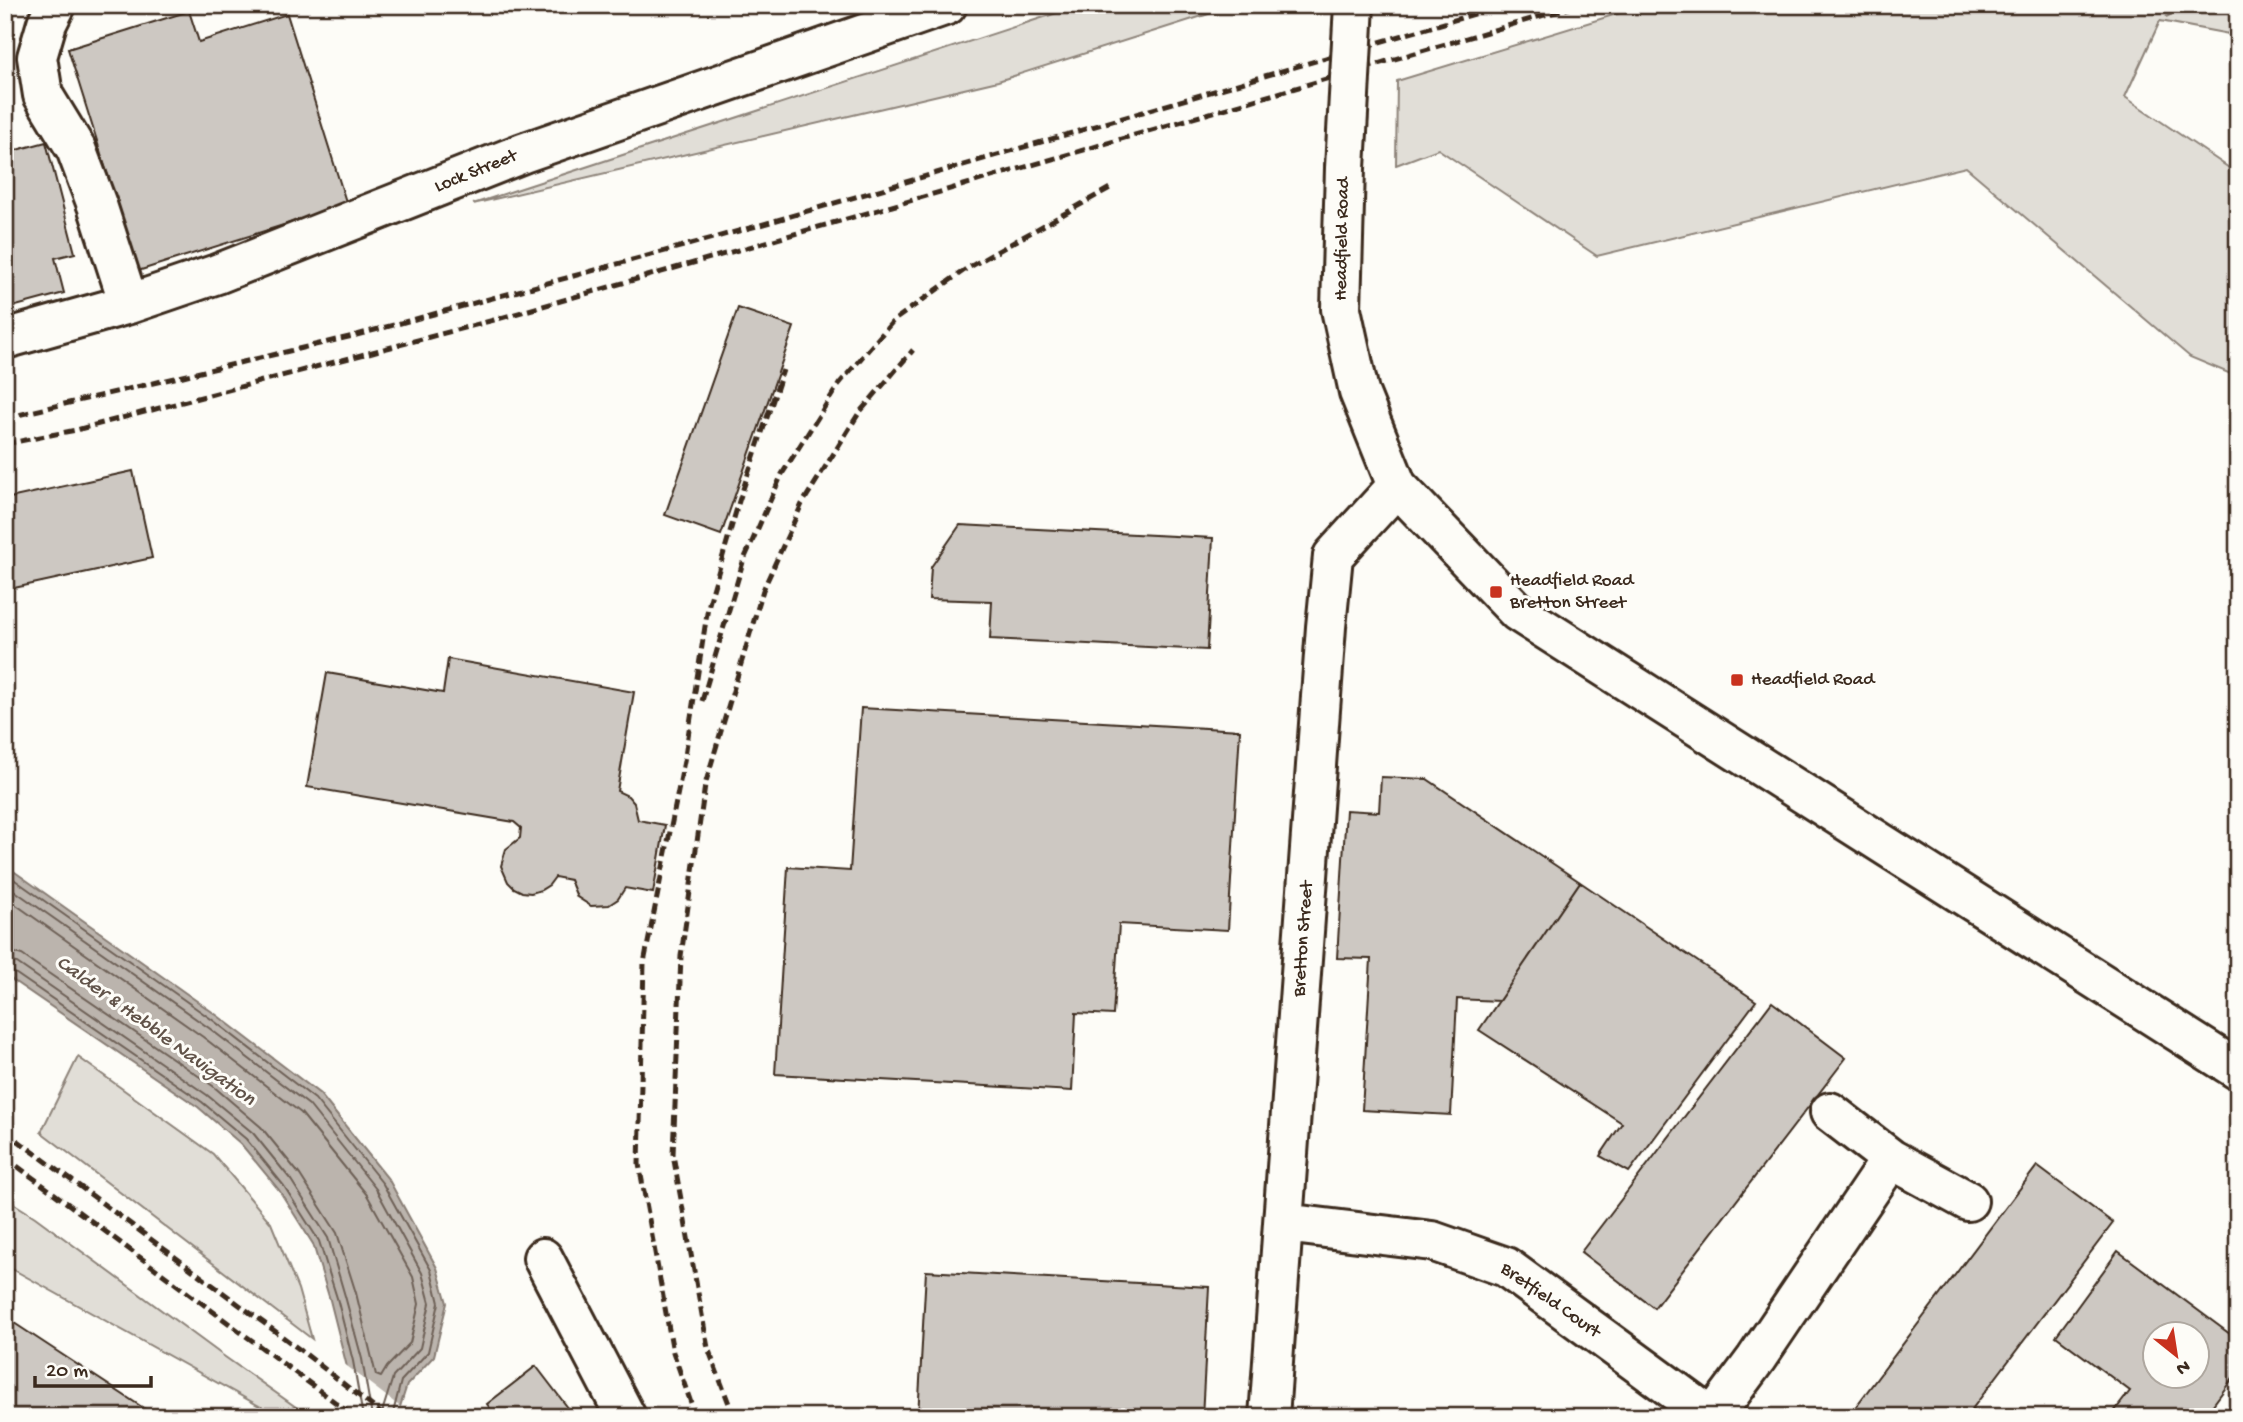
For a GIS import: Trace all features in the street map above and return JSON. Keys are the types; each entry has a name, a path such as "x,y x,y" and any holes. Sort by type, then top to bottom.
{"street":[{"path":"56,5 47,23 37,57 43,95 76,149 129,304"},
{"name":"Lock Street","path":"5,339 129,304 217,274 523,153 947,5"},
{"name":"Headfield Road","path":"1354,5 1341,309 1359,392 1397,486 1518,612 2238,1070"},
{"name":"Bretton Street","path":"1269,1417 1333,556 1397,486"},
{"path":"1830,1112 1891,1158 1968,1201"},
{"path":"1712,1417 1756,1359 1891,1158"},
{"name":"Bretfield Court","path":"1284,1223 1432,1241 1506,1267 1712,1417"},
{"path":"543,1258 626,1417"}],"shaded area":[{"path":"1081,5 1237,5 998,81 473,204"},
{"path":"1646,5 2181,5 2166,17 2189,5 2238,5 2238,38 2160,21 2125,97 2238,174 2238,377 2190,357 1966,167 1597,256 1438,149 1396,165 1397,81"},
{"path":"78,1057 213,1154 271,1223 298,1289 312,1339 41,1132"},
{"path":"5,1198 310,1417 279,1417 5,1265"}],"water":[{"name":"Calder & Hebble Navigation","path":"5,865 218,1016 320,1094 389,1180 437,1268 447,1303 434,1356 407,1385 398,1413 357,1417 330,1300 313,1244 279,1190 241,1144 198,1107 5,975"}],"pier":[{"path":"343,1363 403,1409 402,1417 353,1417"}],"building":[{"path":"189,11 199,42 287,14 347,205 138,271 68,49"},
{"path":"46,142 75,253 55,258 64,293 5,309 5,153"},
{"path":"738,308 794,327 721,535 665,515"},
{"path":"133,471 152,558 5,590 5,499"},
{"path":"960,525 1213,538 1207,650 990,639 992,601 929,599 931,567"},
{"path":"448,659 634,692 617,791 628,796 634,803 638,820 665,825 653,893 625,888 618,899 609,905 591,906 577,897 570,880 555,877 541,890 522,892 508,882 501,866 506,849 520,838 521,828 514,822 307,787 327,673 443,693"},
{"path":"861,708 1240,730 1228,930 1119,924 1113,1015 1076,1013 1072,1091 775,1074 788,867 850,871"},
{"path":"1381,777 1427,779 1580,882 1499,1001 1457,999 1451,1115 1362,1110 1371,959 1337,958 1346,810 1379,812"},
{"path":"1580,882 1756,1001 1629,1172 1600,1156 1622,1123 1479,1030"},
{"path":"1772,1002 1846,1058 1654,1308 1581,1252"},
{"path":"2037,1166 2113,1223 1966,1417 1848,1417"},
{"path":"2118,1251 2211,1320 2142,1320 2142,1390 2212,1390 2212,1321 2238,1340 2238,1371 2204,1417 2110,1417 2130,1391 2056,1336"},
{"path":"926,1271 1209,1287 1202,1417 918,1417"},
{"path":"5,1317 157,1417 5,1417"},
{"path":"536,1366 575,1417 496,1417 487,1404"}],"railway":[{"path":"5,418 353,336 757,226 1505,5"},
{"path":"5,444 76,430 494,320 1579,5"},
{"path":"702,701 743,562 782,474 839,384 893,321 966,269 1110,188"},
{"path":"734,1417 708,1348 673,1155 681,956 705,785 763,590 802,504 859,413 913,350"},
{"path":"696,1417 673,1352 639,1164 644,963 685,756 708,607 739,501 783,370"},
{"path":"5,1131 303,1352 386,1417"},
{"path":"5,1157 355,1417"}],"place":[{"name":"Headfield Road Bretton Street","path":"1496,592"},
{"name":"Headfield Road","path":"1737,680"}]}
